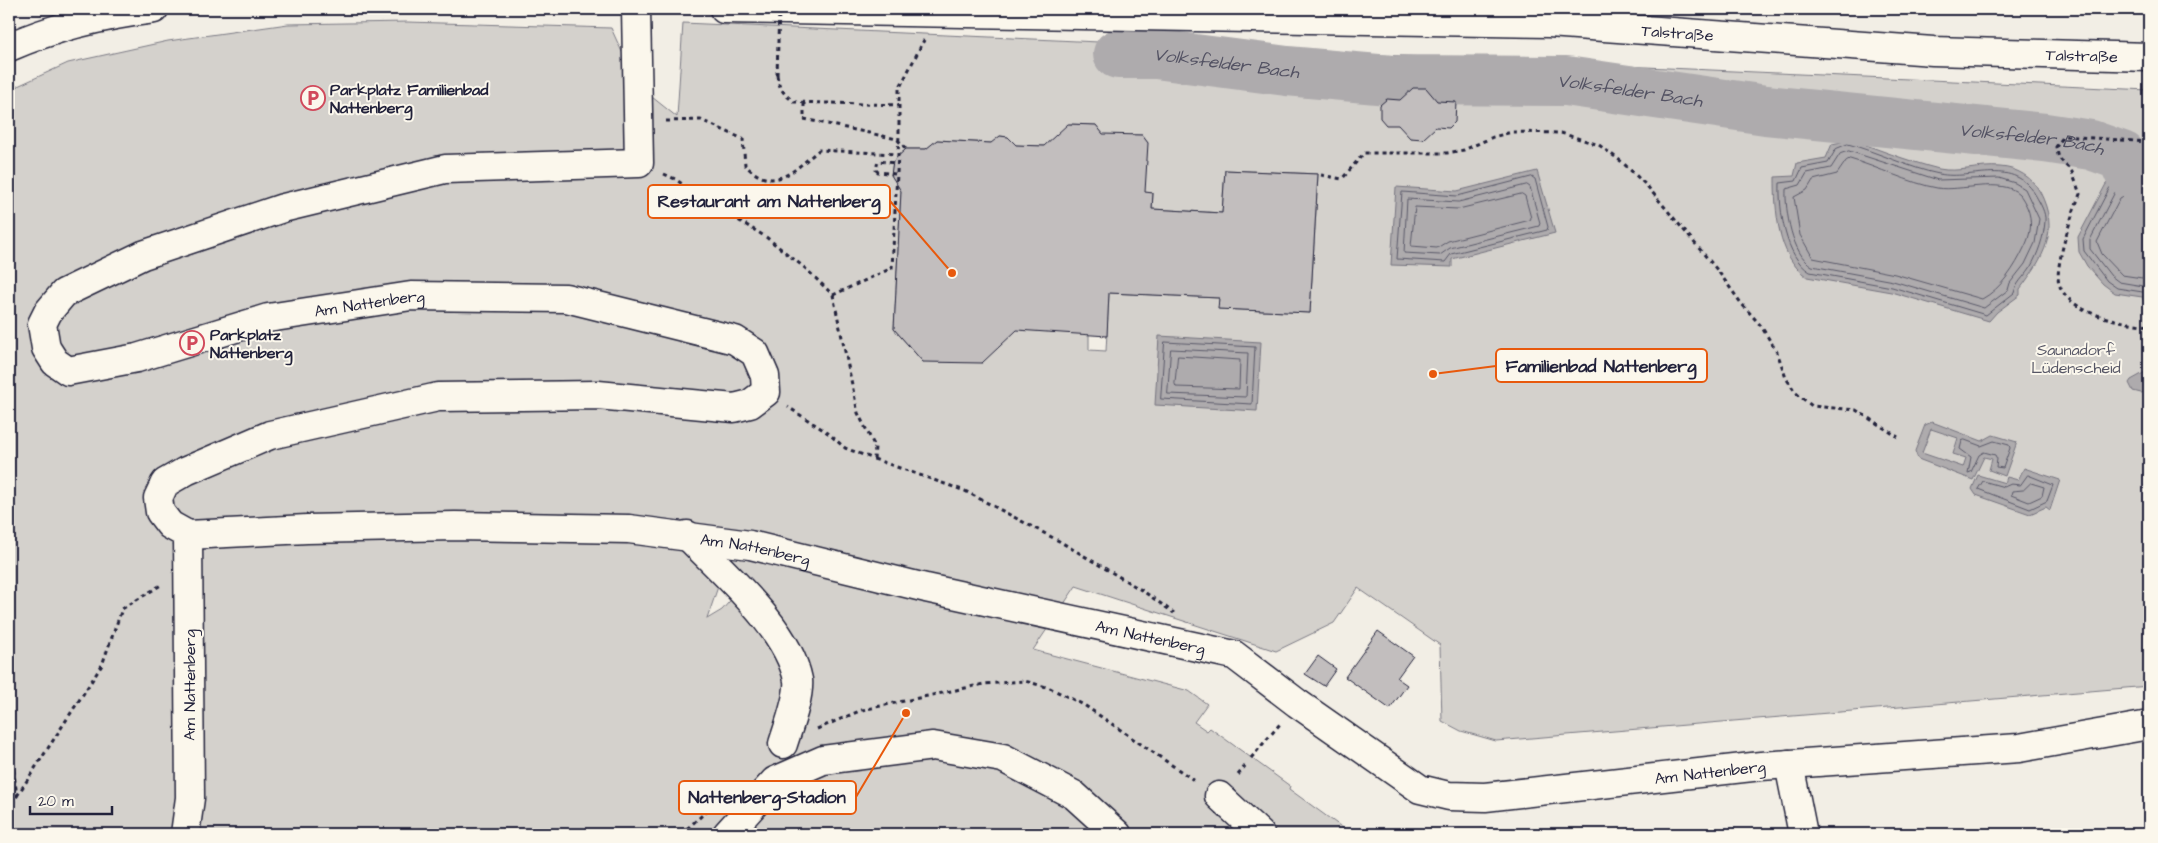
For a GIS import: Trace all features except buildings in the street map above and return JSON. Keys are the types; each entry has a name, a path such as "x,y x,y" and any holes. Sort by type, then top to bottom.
{"street":[{"path":"9,47 65,27 131,12 154,9"},
{"path":"636,9 638,163"},
{"name":"Talstraße","path":"724,9 940,11 1549,23 1933,51 2149,57"},
{"name":"Am Nattenberg","path":"638,163 445,170 283,208 143,255 64,293 48,312 42,324 46,348 55,362 68,371 137,358 268,318 411,296 566,298 735,340 755,353 765,376 766,392"},
{"path":"188,535 170,525 160,512 158,498 165,483 186,471 270,435 438,397 598,395 734,408 750,404 766,392"},
{"name":"Am Nattenberg","path":"185,834 190,798 188,535 307,529 456,526 629,529 750,545 926,588 1234,655 1297,703 1420,789 1449,796 1486,797 1789,764 2019,748 2149,724"},
{"path":"687,536 773,626 788,652 798,682 794,711 783,744"},
{"path":"727,834 775,781 823,760 933,746 1003,758 1074,795 1117,834"},
{"path":"1789,764 1803,834"},
{"path":"1219,796 1260,834"}],"path":[{"path":"778,9 778,84 782,93 794,102 899,105"},
{"path":"833,295 892,268 896,154 899,135 899,89 940,11"},
{"path":"804,103 804,119 897,139 906,149"},
{"path":"638,119 701,120 724,129 743,139 745,165 765,179 776,180 792,172 819,150 896,154"},
{"path":"1322,175 1342,179 1364,153 1446,153 1464,150 1493,137 1512,132 1561,133 1599,145 1622,162 1647,186 1718,271 1741,303 1761,326 1777,352 1786,378 1796,392 1812,406 1856,410 1898,437"},
{"path":"2149,142 2064,136 2056,147 2059,158 2072,172 2080,194 2070,216 2058,282 2064,292 2081,309 2120,322 2149,326"},
{"path":"895,174 878,172 876,164 878,161 896,163"},
{"path":"638,163 675,179 766,237 805,268 833,295 858,413 875,447 874,459"},
{"path":"766,392 828,433 845,448 965,491 1059,541 1143,591 1179,616"},
{"path":"9,810 16,796 102,665 122,609 163,584"},
{"path":"783,744 862,710 984,684 1025,682 1050,688 1084,705 1188,777 1219,796 1245,766"},
{"path":"1252,758 1297,703"},
{"path":"9,738 16,796"}],"green space":[{"name":"Saunadorf Lüdenscheid","path":"407,22 611,28 637,85 677,117 683,23 2149,90 2149,686 1496,741 1461,731 1442,721 1440,645 1358,588 1334,623 1276,651 1076,586 1033,650 1189,691 1207,704 1194,722 1207,731 1210,728 1290,786 1289,789 1351,834 9,834 9,90 68,63 168,41 288,24","holes":["1069,124 1096,125 1103,134 1129,151 1130,135 1142,135 1148,143 1087,189 1153,193 1152,209 1222,213 1225,170 1318,174 1310,313 1219,309 1219,298 1109,293 1106,351 1089,350 1089,318 1014,330 923,362 894,329 901,191 891,175 893,161 906,149 926,149 937,140 993,143 1000,136 1008,137 1015,145 1044,146","723,572 742,587 722,610 707,619"]}],"water":[{"path":"1844,137 1939,169 2000,167 2018,171 2033,182 2046,206 2049,231 2042,255 2020,289 2020,295 1997,312 1989,321 1891,292 1807,277 1789,257 1784,245 1777,218 1775,177 1794,176 1797,163 1826,158 1832,144 1842,142"},
{"path":"1537,171 1555,233 1452,259 1452,267 1391,265 1396,187 1457,191"},
{"path":"2129,172 2149,172 2149,298 2115,293 2103,284 2087,266 2079,252 2078,237 2106,184"},
{"path":"1159,336 1261,342 1257,411 1155,405"},
{"path":"2149,370 2149,391 2141,393 2133,391 2129,383 2131,380"},
{"path":"1932,422 1982,441 1993,435 2017,442 2005,476 1989,470 1992,459 1984,457 1973,480 1918,459 1915,451 1925,425","holes":["1931,429 1958,438 1953,454 1966,458 1963,467 1922,453"]},
{"path":"2024,468 2060,480 2050,510 2046,507 2030,514 1976,495 1972,489 1978,475 2005,483 2007,477 2018,480"}],"waterway":[{"name":"Volksfelder Bach","path":"1118,54 1156,54 1287,71 1389,80 1566,81 1766,110 2045,138 2091,145 2122,156 2129,172"},
{"path":"2147,298 2149,303"}],"place":[{"name":"Parkplatz Familienbad Nattenberg","path":"313,98"},
{"name":"Restaurant am Nattenberg","path":"952,273"},
{"name":"Parkplatz Nattenberg","path":"192,343"},
{"name":"Familienbad Nattenberg","path":"1433,374"},
{"name":"Nattenberg-Stadion","path":"906,713"}]}
